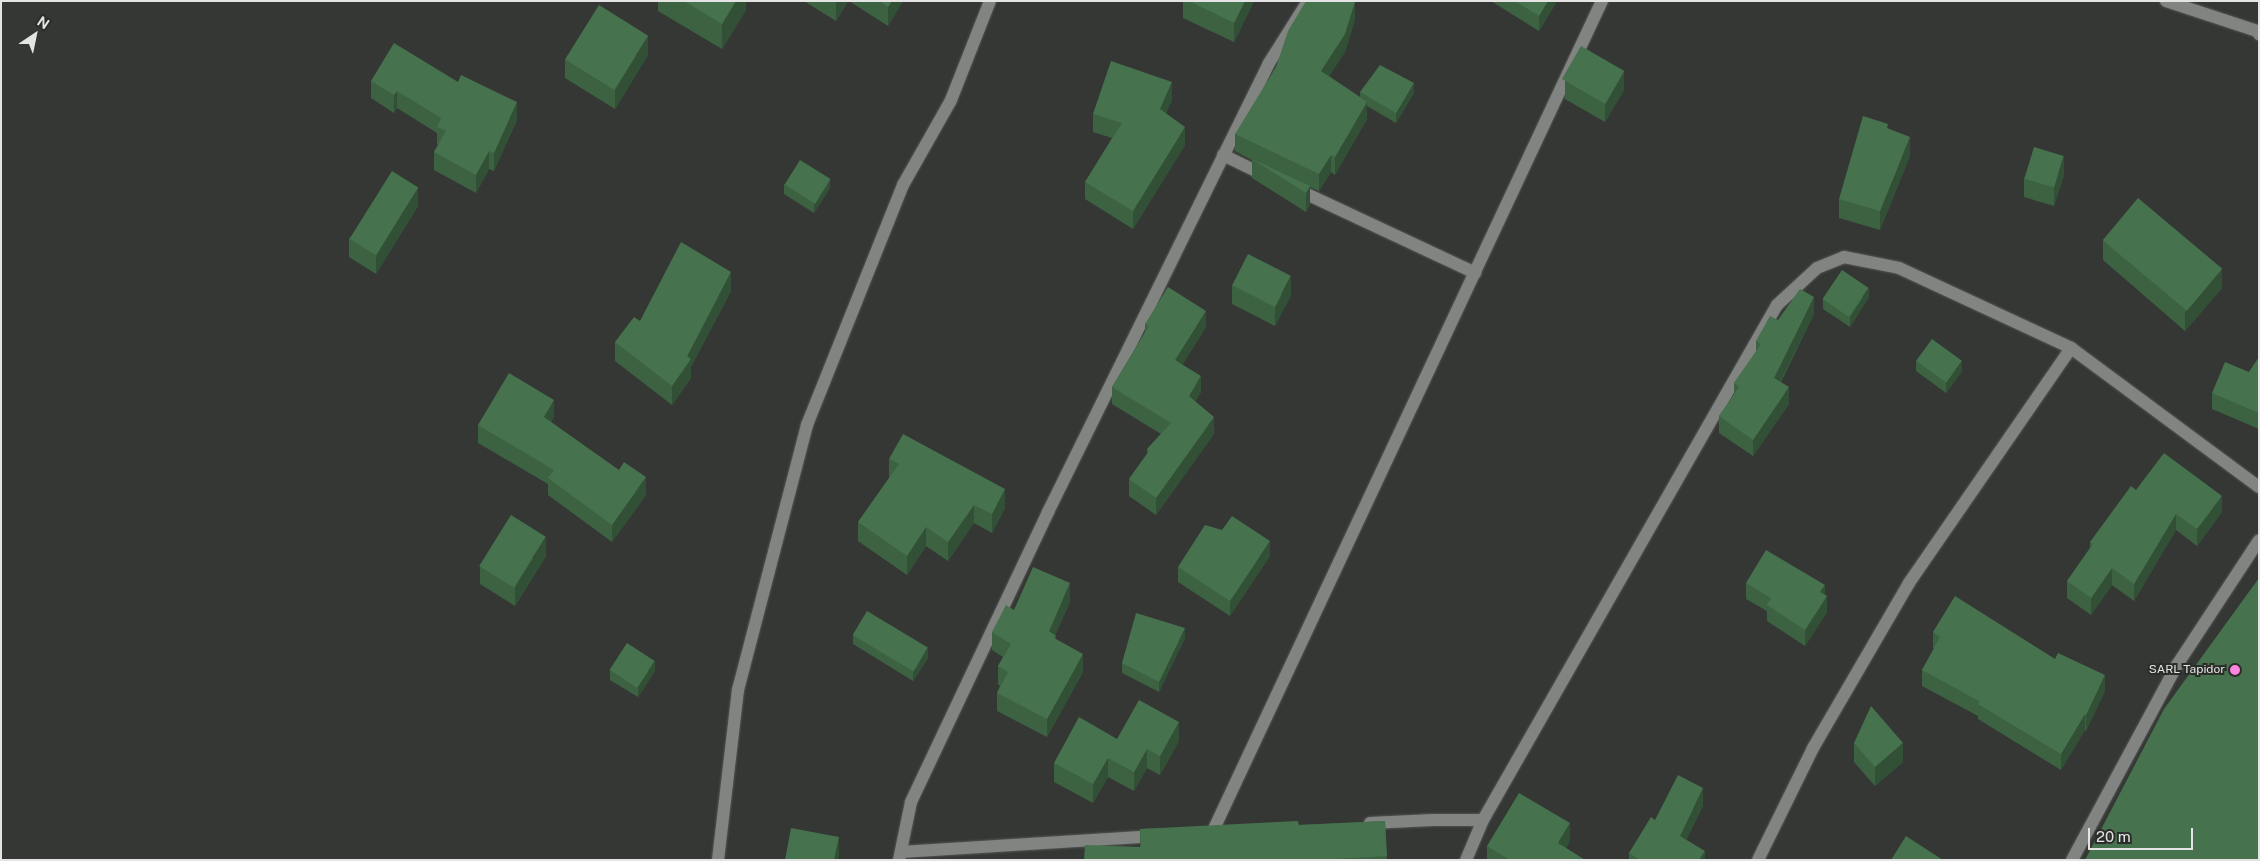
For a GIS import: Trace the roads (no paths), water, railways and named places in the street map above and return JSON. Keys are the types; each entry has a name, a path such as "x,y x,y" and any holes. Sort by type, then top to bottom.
{"street":[{"path":"718,860 738,690 807,425 903,185 951,100 990,1"},
{"path":"1169,835 900,856 911,802 1048,512 1269,63 1308,1"},
{"path":"1212,833 1602,1"},
{"path":"2166,1 2258,32"},
{"path":"1223,155 1475,273"},
{"path":"1466,860 1483,820 1776,305 1818,268 1844,257 1899,268 2071,348 2259,487"},
{"path":"1758,860 1813,748 1909,583 2071,348"},
{"path":"2072,860 2177,665 2259,540"},
{"path":"1356,824 1433,820 1483,820"},
{"path":"1196,834 1231,832"}],"place":[{"name":"SARL Tapidor","path":"2235,670"}]}
